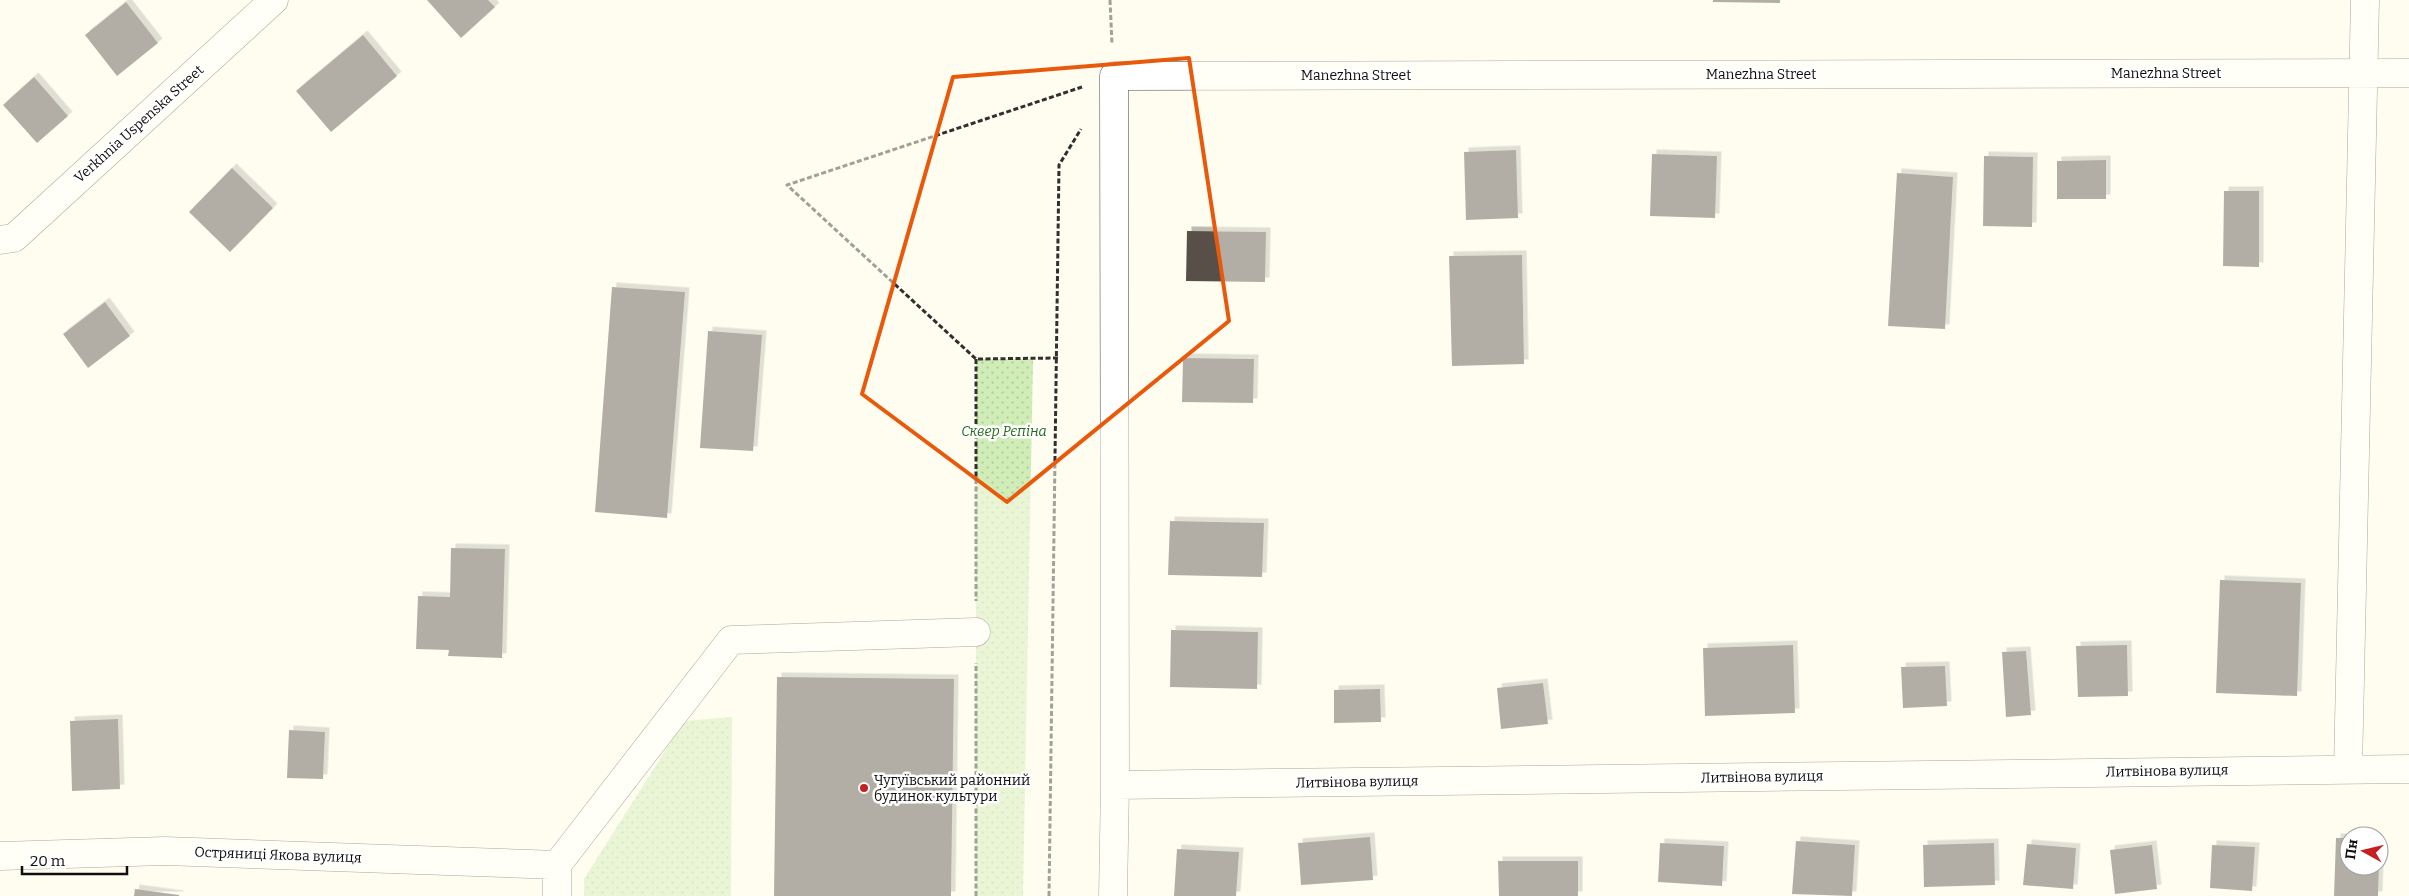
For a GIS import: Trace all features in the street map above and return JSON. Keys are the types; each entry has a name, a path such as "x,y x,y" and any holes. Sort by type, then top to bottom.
{"street":[{"name":"Verkhnia Uspenska Street","path":"0,240 14,238 274,0"},
{"path":"2348,769 2365,0"},
{"name":"Manezhna Street","path":"1114,76 2409,73"},
{"path":"1113,896 1115,785 1114,76"},
{"path":"557,896 557,865 731,640 976,632"},
{"name":"Литвінова вулиця","path":"1115,785 2409,768"},
{"name":"Остряниці Якова вулиця","path":"0,856 165,851 557,865"}],"path":[{"path":"1058,358 976,360 787,185 1114,76 1110,0"},
{"path":"1049,896 1060,165 1084,124"}],"highlighted area":[{"path":"1189,58 1229,321 1007,502 862,394 953,77"}],"green space":[{"name":"Сквер Рєпіна","path":"976,359 1033,359 1023,896 976,896"},
{"path":"732,717 731,896 584,896 584,879 684,721"}],"building":[{"path":"427,0 488,0 495,7 461,38"},
{"path":"1713,0 1780,0 1780,3 1713,2"},
{"path":"126,2 158,43 117,76 85,35"},
{"path":"363,35 397,76 331,132 296,91"},
{"path":"34,77 68,116 37,143 3,105"},
{"path":"1516,150 1518,218 1466,220 1464,152"},
{"path":"1652,154 1717,156 1715,218 1650,216"},
{"path":"1984,156 2033,157 2032,227 1983,226"},
{"path":"2106,160 2106,199 2057,199 2057,161"},
{"path":"232,168 273,208 230,252 189,212"},
{"path":"1897,173 1953,177 1945,329 1888,326"},
{"path":"2224,191 2259,191 2259,267 2223,266"},
{"path":"1187,231 1266,232 1265,282 1186,281"},
{"path":"1522,255 1524,364 1452,366 1449,256"},
{"path":"612,287 685,292 667,518 595,512"},
{"path":"105,302 130,336 88,368 63,334"},
{"path":"708,331 762,335 753,451 700,448"},
{"path":"1183,358 1254,359 1253,403 1182,402"},
{"path":"1170,521 1264,523 1262,577 1168,575"},
{"path":"451,548 505,549 502,658 448,656 449,650 416,649 418,596 450,597"},
{"path":"2220,580 2301,583 2297,696 2216,693"},
{"path":"1171,630 1258,632 1257,689 1170,687"},
{"path":"1793,645 1795,713 1705,716 1703,648"},
{"path":"2127,645 2128,696 2078,697 2076,646"},
{"path":"2026,651 2031,715 2006,717 2002,652"},
{"path":"1945,666 1947,706 1903,708 1901,667"},
{"name":"Чугуївський районний будинок культури","path":"777,677 954,679 951,896 774,896"},
{"path":"1543,683 1548,724 1501,729 1497,688"},
{"path":"1380,689 1381,722 1334,723 1334,690"},
{"path":"118,719 120,789 72,791 70,721"},
{"path":"289,730 325,732 323,779 287,778"},
{"path":"1370,837 1373,880 1301,885 1298,843"},
{"path":"2336,838 2339,838 2339,876 2379,876 2378,896 2334,896"},
{"path":"1796,841 1855,845 1852,896 1792,894"},
{"path":"1660,843 1724,846 1722,886 1658,882"},
{"path":"1994,843 1995,885 1924,887 1923,845"},
{"path":"2027,844 2076,848 2073,889 2023,885"},
{"path":"2152,845 2157,889 2115,894 2110,850"},
{"path":"2212,845 2255,847 2252,891 2210,888"},
{"path":"1177,849 1239,852 1236,896 1174,896"},
{"path":"1498,861 1578,861 1578,896 1499,896"},
{"path":"135,889 179,895 179,896 134,896"}],"place":[{"name":"Чугуївський районний будинок культури","path":"864,788"}]}
